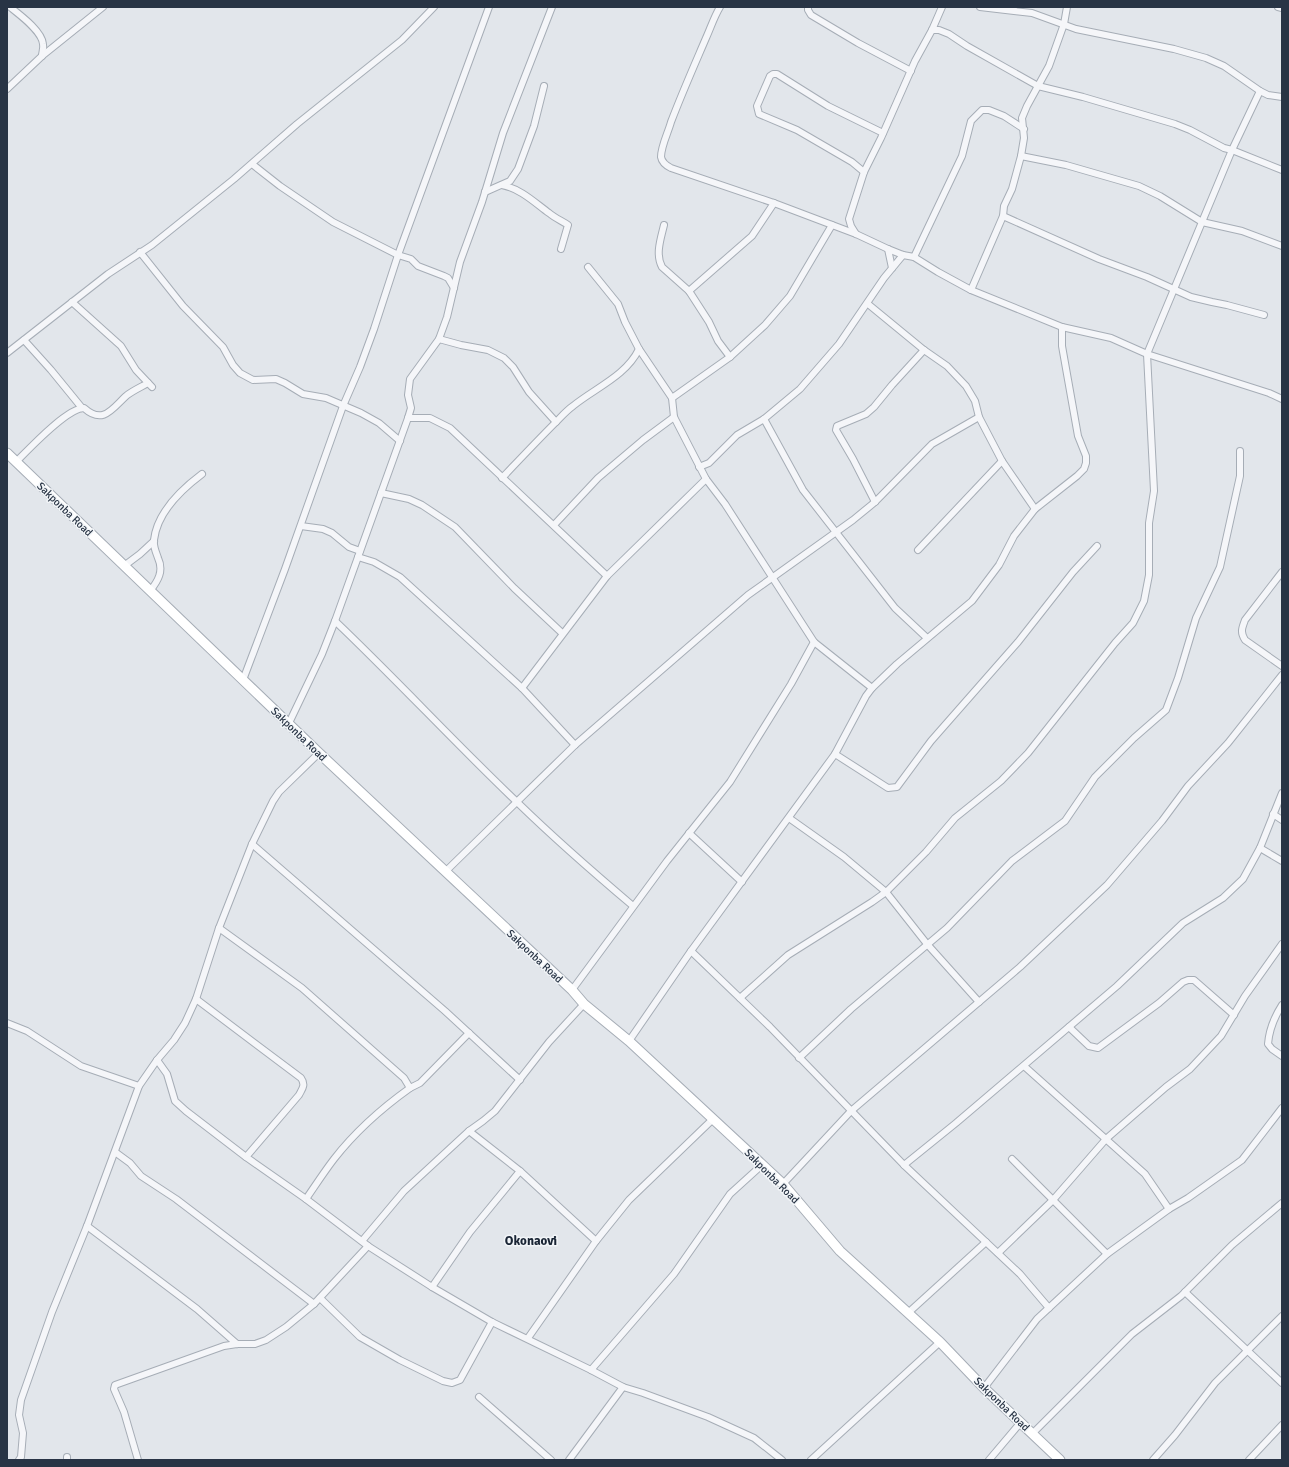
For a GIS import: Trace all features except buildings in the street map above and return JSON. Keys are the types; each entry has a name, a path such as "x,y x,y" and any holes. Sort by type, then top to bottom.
{"main road":[{"name":"Sakponba Road","path":"7,453 319,753 572,990 584,1004 629,1041 782,1184 840,1250 940,1342 984,1388 1060,1460"}],"street":[{"path":"10,7 29,23 40,35 43,43 42,56"},
{"path":"7,89 42,56 103,7"},
{"path":"7,354 108,274 152,244 252,164 297,124 402,40 434,7"},
{"path":"243,680 301,526 343,406 370,342 398,255 489,7"},
{"path":"289,723 322,654 335,621 400,441 411,408 408,395 410,379 439,339 460,262 485,192 503,133 552,7"},
{"path":"720,7 712,21 707,36 682,91 667,134 661,153 662,160 666,165 856,234 903,255 914,257 971,290 1062,327 1111,338 1147,354 1269,393 1282,399"},
{"path":"808,7 811,15 858,43 911,70"},
{"path":"856,234 849,219 864,172 942,7"},
{"path":"980,7 1032,13 1076,29 1174,49 1206,58 1224,66 1260,91 1268,95 1282,97"},
{"path":"971,290 1003,216 1004,206 1012,189 1021,156 1024,138 1022,118 1049,66 1064,24 1067,7"},
{"path":"1278,7 1282,8"},
{"path":"932,30 939,30 949,34 967,46 1038,86 1083,97 1175,124 1224,148 1282,170"},
{"path":"864,172 852,162 797,130 759,114 757,106 770,76 777,74 828,106 883,133"},
{"path":"485,192 510,180 518,168 534,126 544,86"},
{"path":"740,998 788,954 886,892 926,852 955,818 1001,781 1028,753 1115,643 1133,623 1144,601 1149,575 1149,523 1154,491 1147,354 1232,150 1260,91"},
{"path":"914,257 962,156 973,118 982,110 989,110 1004,116 1024,129"},
{"path":"1021,156 1066,165 1139,186 1160,196 1202,222 1242,231 1282,246"},
{"path":"252,164 280,186 333,222 398,255 411,259 418,266 448,278 454,288"},
{"path":"502,185 511,187 530,198 550,214 568,225 561,249"},
{"path":"689,291 752,236 774,203"},
{"path":"1003,216 1099,259 1147,277 1191,296 1264,315"},
{"path":"664,225 658,256 662,267 689,291 709,322 718,341 730,357"},
{"path":"672,398 730,357 765,326 790,296 832,226"},
{"path":"888,249 892,268"},
{"path":"140,252 183,306 223,347 240,374 253,380 276,379 303,394 326,398 361,413 379,423 400,441"},
{"path":"699,467 709,463 737,436 764,419 800,389 839,344 892,268 903,255"},
{"path":"588,267 618,304 625,322 639,349 672,398 674,417 706,479 725,504 814,642 872,688"},
{"path":"24,340 82,408 98,416 105,415 127,396 150,385 136,370 121,346 72,302"},
{"path":"868,304 924,350 947,366 966,386 975,400 979,417 1002,461 1034,509"},
{"path":"629,1041 691,951 835,754 866,696 872,688 927,638 972,601 999,565 1014,536 1034,509 1084,469 1086,456 1078,436 1062,346 1062,327"},
{"path":"439,339 488,350 504,358 513,367 529,392 556,422"},
{"path":"502,478 572,406 620,372 633,359 639,349"},
{"path":"875,502 836,428 837,426 866,414 874,407 892,384 924,350"},
{"path":"16,462 49,431 55,423 78,408 82,408"},
{"path":"554,525 598,478 643,440 674,417"},
{"path":"446,871 574,745 748,595 875,502 932,444 979,417"},
{"path":"408,418 430,418 450,428 607,576"},
{"path":"764,419 803,490 895,608 927,638"},
{"path":"800,1058 851,1009 947,928 1012,861 1065,821 1095,777 1134,738 1166,710 1178,678 1196,618 1220,567 1240,476 1240,451"},
{"path":"918,550 1002,461"},
{"path":"150,591 157,583 161,574 160,560 154,547 154,541 166,510 180,492 202,474"},
{"path":"522,688 562,633 607,576 706,479"},
{"path":"381,493 409,499 422,505 455,527 514,588 562,633"},
{"path":"301,526 324,529 332,533 359,554 400,577 522,688 574,745"},
{"path":"124,566 154,541"},
{"path":"835,754 888,788 897,787 931,741 1018,642 1073,572 1097,546"},
{"path":"1282,572 1245,620 1241,628 1244,640 1282,666"},
{"path":"335,621 379,663 448,735 517,802 558,841 633,906"},
{"path":"572,990 689,832 730,782 791,684 814,642"},
{"path":"782,1184 850,1111 1020,967 1107,885 1162,821 1188,786 1228,743 1282,675"},
{"path":"19,1460 21,1457 23,1433 20,1415 21,1400 52,1312 87,1226 139,1086 185,1024 196,999 219,928 252,844 273,802 279,792 319,753"},
{"path":"904,1165 1024,1066 1117,986 1182,923 1223,898 1242,879 1260,848 1272,814 1282,793"},
{"path":"1272,814 1282,820"},
{"path":"789,818 844,857 886,892 927,944 979,1002"},
{"path":"689,832 742,882"},
{"path":"252,844 469,1033 520,1080"},
{"path":"1260,848 1282,861"},
{"path":"219,928 302,988 404,1078 410,1088"},
{"path":"998,1253 1053,1200 1106,1139 1166,1087 1190,1069 1221,1036 1245,996 1282,944"},
{"path":"691,951 800,1058 904,1165 1020,1274 1049,1308"},
{"path":"1069,1026 1089,1046 1098,1048 1159,1003 1183,982 1188,980 1194,980 1234,1015"},
{"path":"196,999 301,1078 304,1082 304,1086 299,1095 246,1157"},
{"path":"362,1241 404,1191 469,1131 495,1111 549,1042 584,1004"},
{"path":"1282,1005 1278,1011 1271,1030 1268,1044 1272,1050 1282,1056"},
{"path":"7,1025 27,1031 81,1066 139,1086"},
{"path":"306,1199 334,1158 350,1140 378,1113 420,1082 469,1033"},
{"path":"157,1060 167,1074 175,1101 186,1111 246,1157 306,1199 368,1246 432,1287 492,1322 528,1338 622,1387 643,1393 708,1417 754,1438 782,1460"},
{"path":"1024,1066 1145,1174 1169,1209"},
{"path":"984,1388 1036,1319 1107,1254 1169,1209 1188,1198 1242,1160 1282,1108"},
{"path":"528,1338 596,1241 629,1200 713,1119"},
{"path":"469,1131 520,1171 596,1241"},
{"path":"115,1152 130,1163 141,1176 176,1199 314,1304"},
{"path":"1012,1160 1107,1254"},
{"path":"591,1370 674,1274 730,1194 762,1165"},
{"path":"432,1287 470,1232 520,1171"},
{"path":"1032,1434 1132,1334 1185,1292 1232,1245 1282,1203"},
{"path":"87,1226 197,1309 237,1344"},
{"path":"908,1312 986,1242"},
{"path":"138,1460 124,1412 114,1389 115,1385 224,1346 255,1344 266,1340 286,1327 314,1304 368,1246"},
{"path":"1185,1292 1282,1383"},
{"path":"320,1298 360,1337 400,1360 443,1381 452,1383 460,1380 492,1322"},
{"path":"1153,1460 1175,1435 1215,1383 1282,1316"},
{"path":"811,1460 940,1342"},
{"path":"569,1460 622,1387"},
{"path":"479,1397 551,1460"},
{"path":"989,1460 1021,1422"},
{"path":"1249,1460 1282,1425"}],"district":[{"name":"Okonaovi","path":"531,1240"}]}
